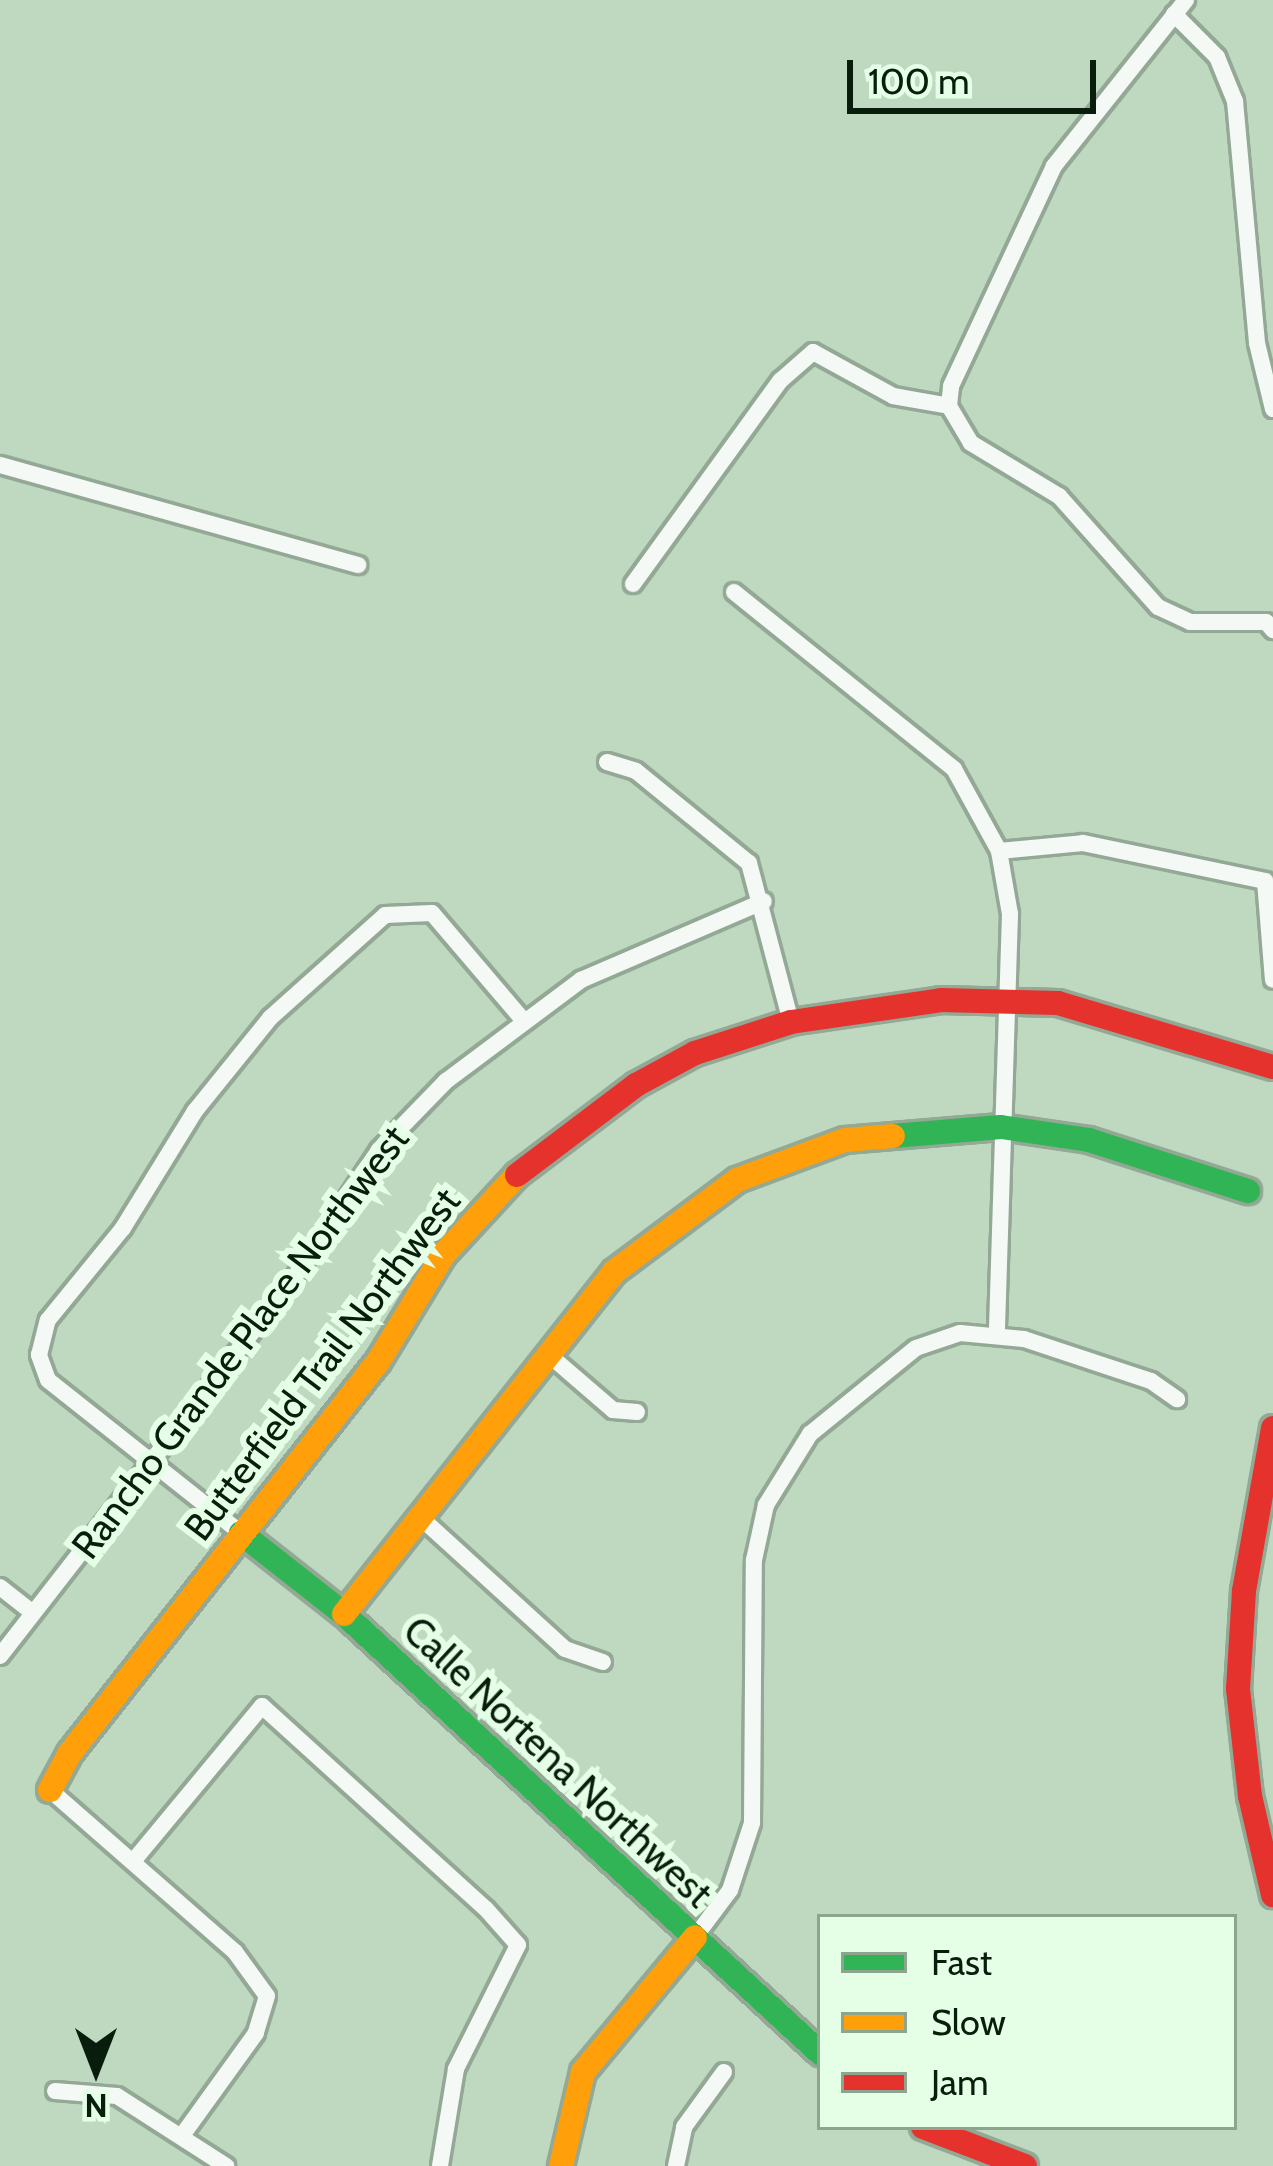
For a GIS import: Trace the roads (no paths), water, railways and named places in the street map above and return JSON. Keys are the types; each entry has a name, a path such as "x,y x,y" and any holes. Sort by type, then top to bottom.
{"street":[{"path":"1271,623 1223,627 1159,607 1059,496 970,443 949,406 951,386 1054,166 1180,7 1230,81 1251,224 1257,343 1273,409"},
{"path":"633,584 779,381 813,352 893,396 949,406"},
{"path":"0,465 358,565"},
{"path":"734,592 954,770 999,851 1010,914 997,1331"},
{"path":"607,762 636,771 724,837 749,863 764,901 790,1022"},
{"path":"999,851 1083,843 1265,881 1273,980"},
{"name":"Rancho Grande Place Northwest","path":"0,1656 152,1464 379,1150 446,1081 523,1020 627,956 764,901"},
{"path":"242,1533 48,1380 39,1355 48,1320 123,1228 195,1111 270,1018 366,927 409,910 432,913 449,927 523,1020"},
{"name":"Butterfield Trail Northwest","path":"50,1790 70,1753 378,1362 444,1253 533,1157 695,1053 790,1022 941,1000 1007,1000 1058,1003 1273,1067"},
{"path":"344,1614 548,1354 649,1239 737,1180 845,1140 1001,1127 1089,1140 1248,1191"},
{"path":"561,2166 583,2072 625,2012 695,1937 730,1890 752,1823 754,1559 783,1468 810,1433 916,1348 997,1331 1151,1381 1177,1399"},
{"path":"548,1354 614,1410 637,1412"},
{"path":"1273,1429 1244,1591 1238,1689 1250,1796 1273,1895"},
{"path":"420,1517 566,1649 603,1662"},
{"name":"Calle Nortena Northwest","path":"242,1533 344,1614 817,2050"},
{"path":"0,1587 33,1613"},
{"path":"135,1858 262,1706 518,1945 456,2069 440,2166"},
{"path":"50,1790 135,1858 258,1976 267,1996 256,2032 184,2133"},
{"path":"676,2166 684,2127 724,2072"},
{"path":"55,2091 117,2096 184,2133 226,2166"},
{"path":"931,2130 1025,2166"}]}
